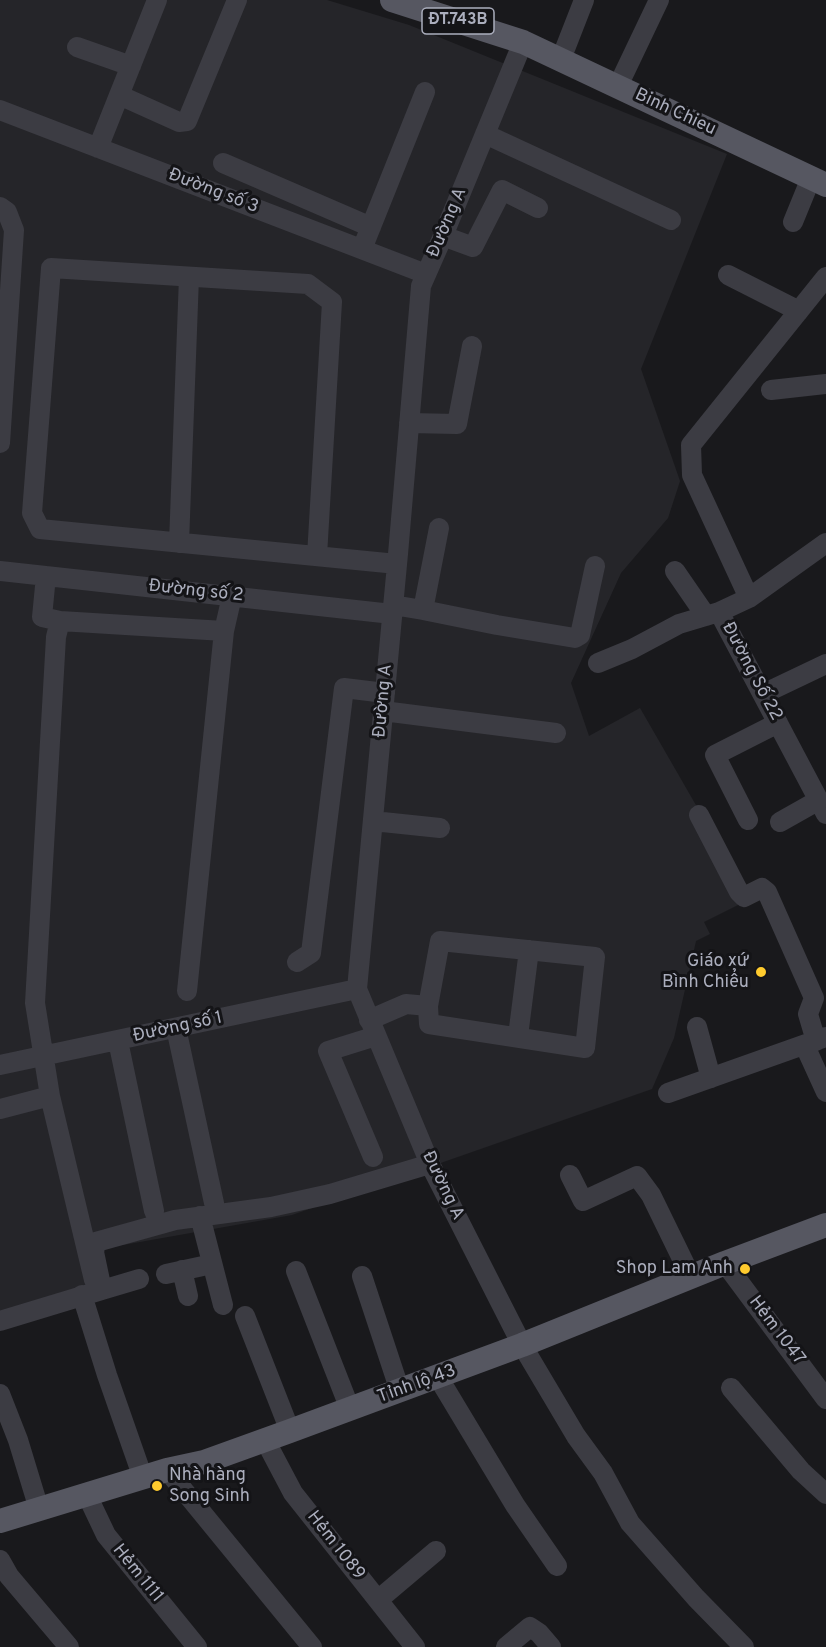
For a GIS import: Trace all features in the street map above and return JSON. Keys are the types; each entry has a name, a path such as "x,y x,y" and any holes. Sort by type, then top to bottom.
{"main road":[{"name":"ĐT.743B","path":"392,0 523,42"},
{"name":"Binh Chieu","path":"523,42 819,182"},
{"name":"Tỉnh lộ 43","path":"0,1521 167,1470 204,1462 522,1345 826,1225"}],"street":[{"path":"119,95 179,122 187,121 237,0"},
{"path":"561,59 584,0"},
{"path":"618,86 659,0"},
{"path":"98,148 131,66 152,2"},
{"name":"Đường A","path":"523,42 421,286 357,989 430,1164 522,1345 576,1436 603,1473 630,1523 696,1598 744,1647"},
{"path":"77,47 131,66"},
{"path":"362,249 425,92"},
{"name":"Đường số 3","path":"0,110 426,274"},
{"path":"485,134 671,220"},
{"path":"223,163 371,227"},
{"path":"793,222 819,182"},
{"path":"443,236 474,247 502,190 538,208"},
{"path":"0,207 7,212 14,230 0,443"},
{"path":"317,556 332,302 308,284 51,268 32,513 40,529 397,564"},
{"path":"728,275 799,311"},
{"path":"178,543 189,277"},
{"path":"748,598 692,475 691,445 826,277"},
{"path":"409,423 458,424 472,346"},
{"path":"771,390 826,384"},
{"path":"423,610 439,528"},
{"name":"Đường Số 22","path":"823,806 763,694 712,614 748,598 826,543"},
{"name":"Đường số 2","path":"0,571 232,596 393,610 423,610 575,638 580,635 595,566"},
{"path":"598,663 632,649 679,624 712,614 675,571"},
{"path":"46,576 42,617 60,621 224,632"},
{"path":"187,991 224,632 232,596"},
{"path":"60,621 56,637 35,1003 50,1096 93,1288 107,1375 143,1478"},
{"path":"763,694 826,664"},
{"path":"297,962 311,953 344,688 384,702 556,733"},
{"path":"748,820 715,756 778,723"},
{"path":"780,822 823,806"},
{"path":"699,815 739,892 744,897 762,888 767,892 814,998 808,1014 826,1092"},
{"path":"373,821 440,828"},
{"path":"440,940 595,957 585,1048 429,1024 428,1006 440,940"},
{"path":"518,1036 529,950"},
{"name":"Đường số 1","path":"0,1065 357,989"},
{"path":"373,1157 328,1051 373,1028 406,1004 428,1006"},
{"path":"697,1027 711,1078"},
{"path":"176,1028 207,1209 212,1264 223,1305"},
{"path":"118,1041 154,1211"},
{"path":"668,1093 816,1041"},
{"path":"0,1109 50,1096"},
{"path":"93,1288 96,1242 207,1209 271,1207 330,1194 430,1164"},
{"path":"570,1175 584,1201 638,1176 651,1196 691,1277"},
{"name":"Hẻm 1047","path":"725,1263 826,1399"},
{"path":"188,1296 174,1272 212,1264"},
{"path":"296,1271 350,1409"},
{"path":"362,1276 400,1391"},
{"path":"0,1321 93,1288 139,1279"},
{"path":"245,1316 290,1431"},
{"path":"438,1377 520,1514 557,1566"},
{"path":"731,1388 801,1471 826,1494"},
{"path":"0,1394 18,1440 39,1509"},
{"name":"Hẻm 1089","path":"265,1440 293,1493 415,1647"},
{"path":"167,1470 312,1647"},
{"name":"Hẻm 1111","path":"87,1495 106,1534 197,1647"},
{"path":"378,1600 436,1551"},
{"path":"0,1560 9,1576 69,1647"},
{"path":"506,1647 530,1627 539,1633 551,1647"}],"shaded area":[{"path":"0,0 327,0 409,25 727,154 641,369 680,481 668,518 621,573 571,683 589,736 640,708 750,899 704,922 710,934 696,941 674,1038 652,1089 292,1215 89,1251 109,1297 0,1327"}],"place":[{"name":"Giáo xứ Bình Chiểu","path":"761,972"},
{"name":"Shop Lam Anh","path":"745,1269"},
{"name":"Nhà hàng Song Sinh","path":"157,1486"}]}
